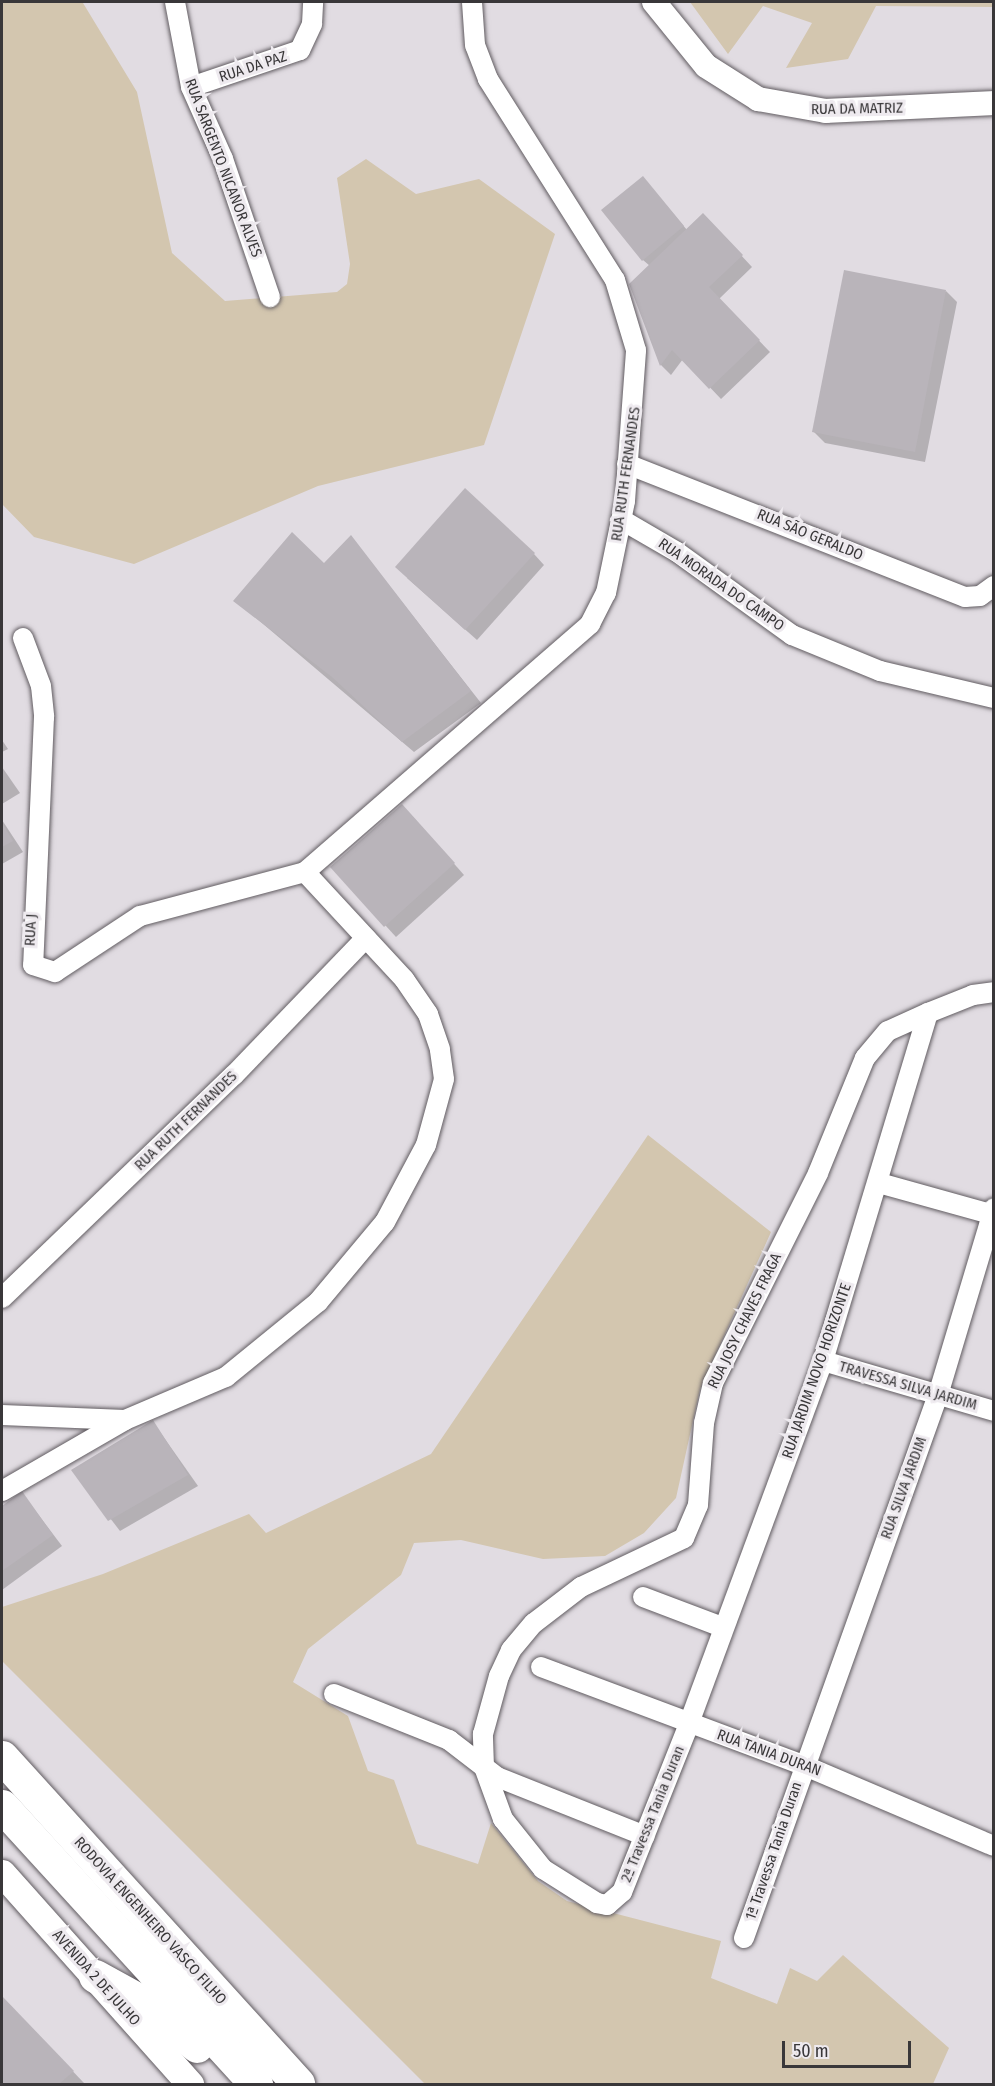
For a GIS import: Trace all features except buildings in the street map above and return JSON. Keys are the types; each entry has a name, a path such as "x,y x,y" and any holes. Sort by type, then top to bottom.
{"highway":[{"name":"RODOVIA ENGENHEIRO VASCO FILHO","path":"7,1761 298,2085"},
{"name":"RODOVIA ENGENHEIRO VASCO FILHO","path":"2,1806 256,2085"},
{"path":"95,1976 166,2019 243,2085"}],"main road":[{"name":"AVENIDA 2 DE JULHO","path":"2,1873 190,2085"}],"street":[{"name":"RUA SARGENTO NICANOR ALVES","path":"175,2 191,87 223,159 270,297"},
{"name":"RUA DA PAZ","path":"191,87 300,50 312,24 313,2"},
{"name":"RUA RUTH FERNANDES","path":"305,872 590,624 606,592 622,520 637,386 628,318 615,280 580,218 488,79 475,45 472,2"},
{"name":"RUA DA MATRIZ","path":"654,2 706,66 758,99 826,111 993,103"},
{"name":"RUA SÃO GERALDO","path":"627,464 958,595 980,596 993,589"},
{"name":"RUA MORADA DO CAMPO","path":"622,520 677,552 792,635 880,671 993,698"},
{"name":"RUA J","path":"23,638 41,686 44,717 33,965 55,972 140,916 305,872"},
{"path":"2,1491 125,1420 226,1377 301,1316 354,1262 408,1182 444,1079 440,1049 422,1005 366,938 305,872"},
{"name":"RUA RUTH FERNANDES","path":"2,1298 234,1075 366,938"},
{"name":"RUA JOSY CHAVES FRAGA","path":"511,1650 534,1623 581,1587 670,1547 692,1527 707,1404 720,1365 818,1173 865,1058 888,1031 928,1013 993,992"},
{"name":"RUA JARDIM NOVO HORIZONTE","path":"689,1724 722,1627 824,1361 928,1013"},
{"path":"879,1183 993,1212"},
{"name":"RUA SILVA JARDIM","path":"803,1765 938,1395 993,1212"},
{"name":"TRAVESSA SILVA JARDIM","path":"824,1361 993,1411"},
{"path":"2,1415 125,1420"},
{"path":"643,1597 722,1627"},
{"name":"2ª Travessa Tania Duran","path":"511,1650 489,1706 484,1767 503,1819 520,1844 560,1885 597,1903 607,1905 622,1892 689,1724"},
{"name":"RUA TANIA DURAN","path":"541,1667 803,1765 993,1846"},
{"path":"334,1694 449,1740 484,1767 645,1836"},
{"name":"1ª Travessa Tania Duran","path":"744,1938 803,1765"}],"shaded area":[{"path":"2,2 83,3 137,92 172,253 225,301 337,292 347,284 350,264 337,178 366,159 416,194 479,179 555,234 484,445 318,486 134,564 34,537 2,504"},
{"path":"690,2 993,2 994,7 876,6 848,59 786,68 812,23 763,6 728,54"},
{"path":"648,1135 771,1232 700,1389 676,1498 644,1533 605,1556 543,1559 461,1540 414,1543 401,1575 308,1649 293,1682 348,1716 368,1771 394,1780 417,1844 478,1864 491,1823 538,1881 567,1901 721,1941 711,1978 777,2004 790,1968 817,1981 843,1955 949,2048 933,2084 425,2084 2,1661 2,1607 103,1574 249,1514 266,1533 431,1454"}]}
